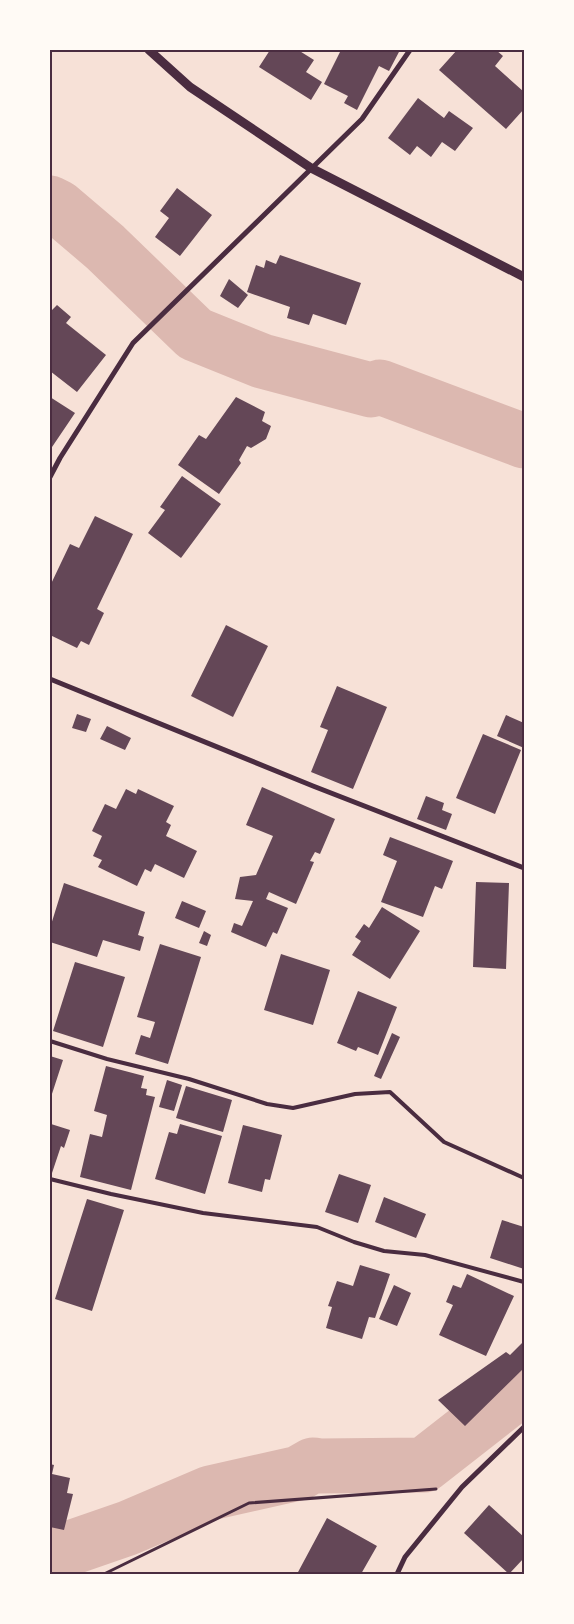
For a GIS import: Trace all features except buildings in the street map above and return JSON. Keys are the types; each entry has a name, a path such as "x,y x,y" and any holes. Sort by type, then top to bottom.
{"street":[{"path":"149,50 190,87 311,168 524,277"},
{"path":"50,477 60,458 133,343 362,119 410,50"},
{"path":"50,679 313,786 524,868"},
{"path":"397,1574 405,1557 462,1487 524,1427"}],"lane":[{"path":"50,1041 107,1058 189,1078 276,1106 293,1108 355,1094 390,1092 444,1142 524,1178"},
{"path":"50,1179 203,1213 316,1227 384,1251 425,1255 524,1282"}],"path":[{"path":"104,1574 249,1503 462,1487"}],"waterway":[{"path":"50,203 58,207 105,247 195,334 262,361 371,390 380,387 524,441"},
{"path":"50,1555 128,1528 210,1493 299,1473 313,1465 424,1465 524,1387"}]}
